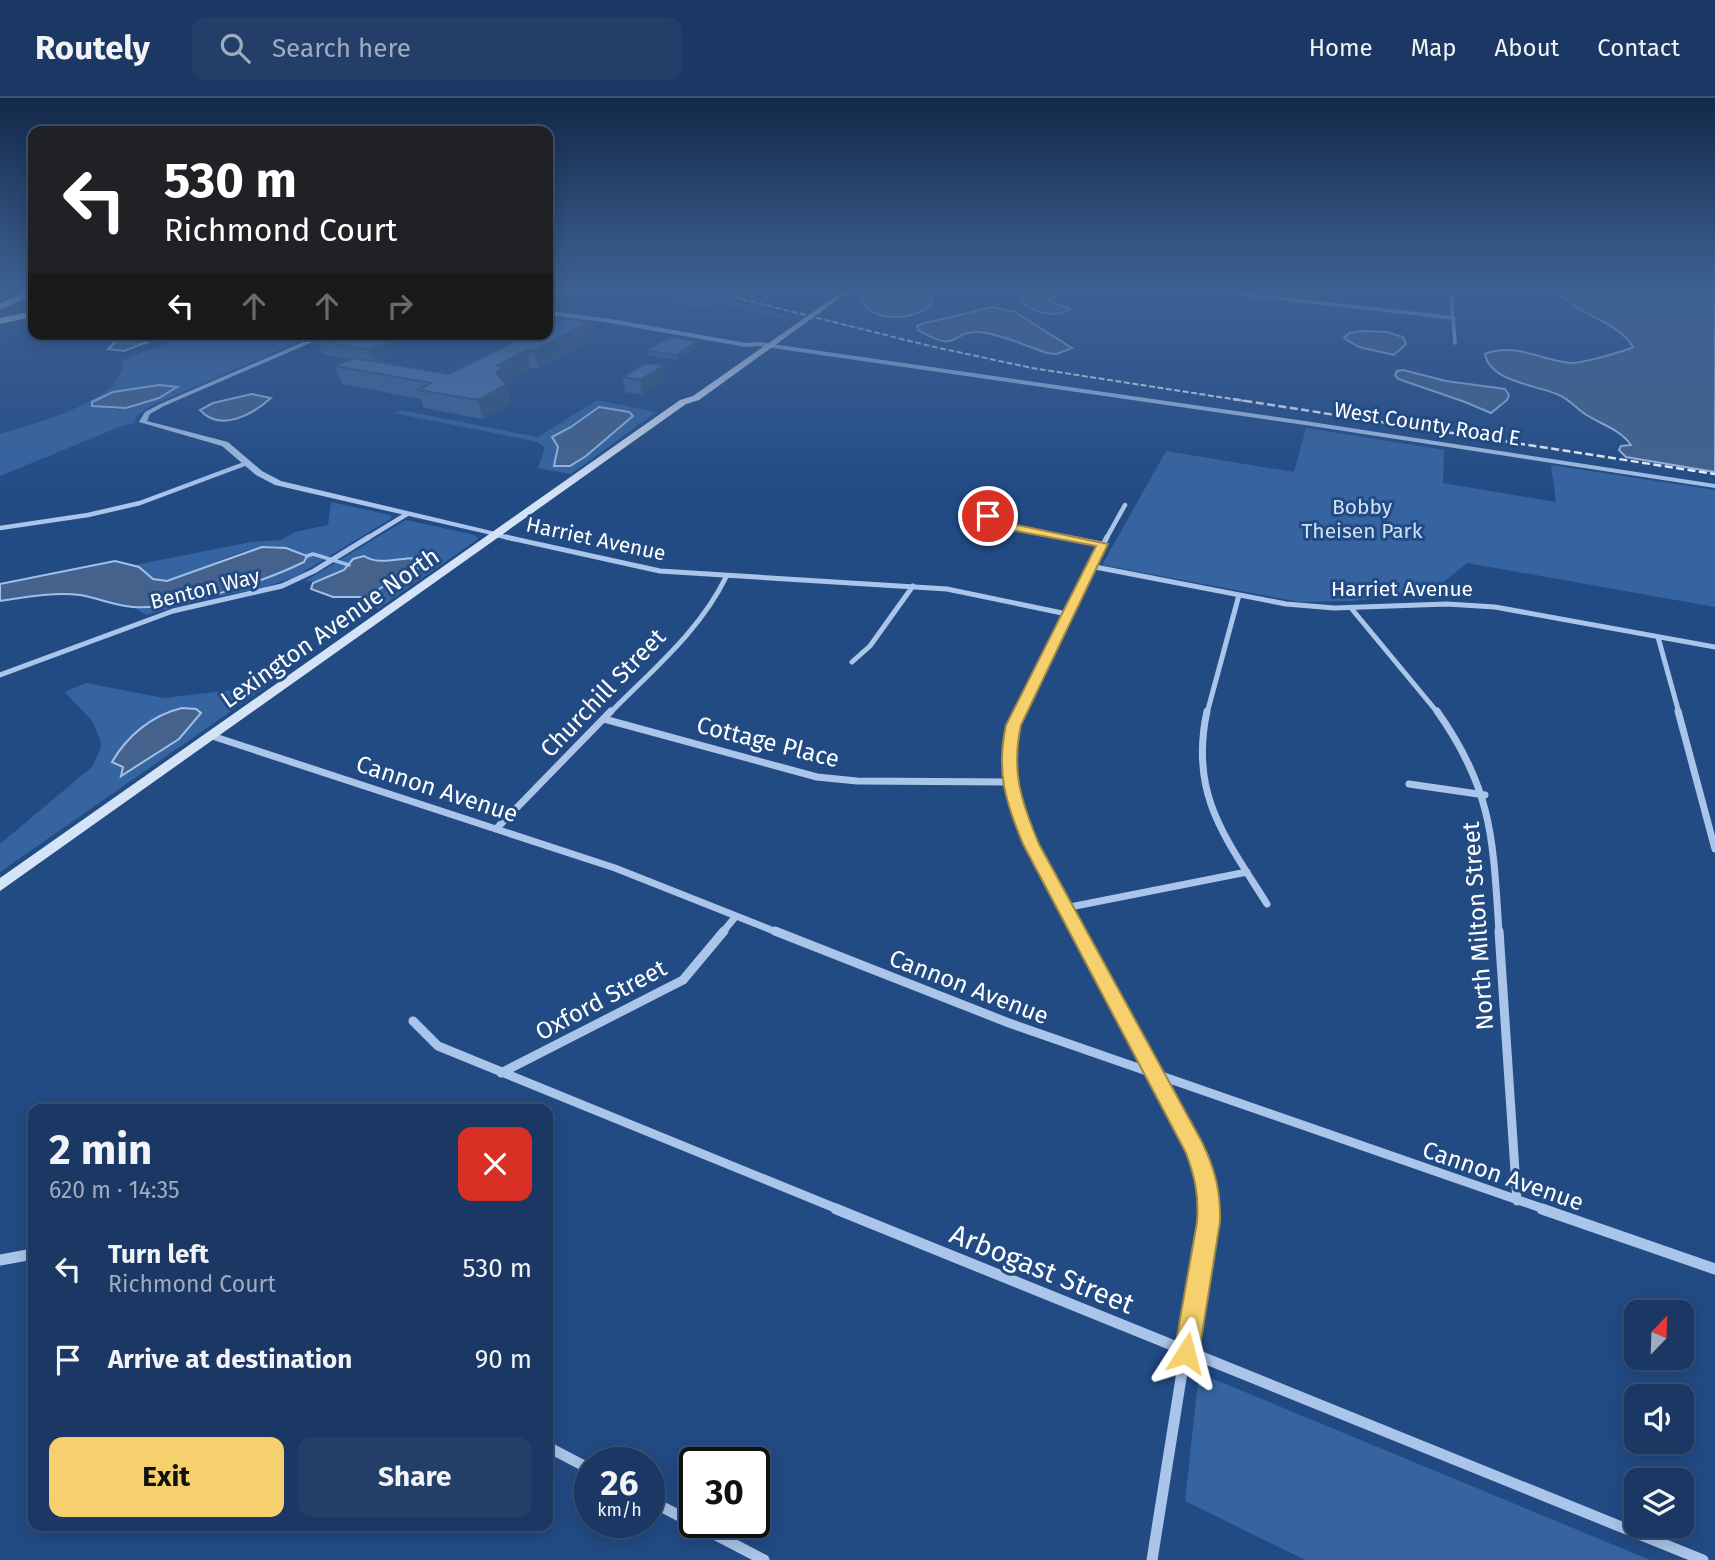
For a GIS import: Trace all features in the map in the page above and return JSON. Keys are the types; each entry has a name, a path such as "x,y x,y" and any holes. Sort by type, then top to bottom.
{"main road":[{"name":"Lexington Avenue North","path":"682,402 685,396 737,359"},
{"name":"Lexington Avenue North","path":"0,886 682,402 696,398 752,359"}],"street":[{"name":"Harriet Avenue","path":"269,359 162,405 143,418 148,425 200,435 225,444 267,478 285,485 636,566 726,577 913,586 966,592 1067,614"},
{"name":"West County Road E","path":"863,359 1715,486"},
{"path":"0,528 137,504 214,473 247,463"},
{"path":"1125,505 1090,566 1013,725 1009,745 1010,782 1022,825 1195,1149 1206,1176 1210,1200 1152,1560"},
{"name":"Benton Way","path":"0,675 173,611 282,586 314,571 407,514"},
{"path":"988,516 1009,526 1102,544"},
{"name":"Harriet Avenue","path":"1090,566 1298,606 1351,608 1435,604 1495,607 1715,647"},
{"name":"Churchill Street","path":"496,829 705,614 726,577"},
{"path":"852,662 870,646 913,586"},
{"path":"1239,595 1203,730 1200,766 1211,807 1267,904"},
{"name":"North Milton Street","path":"1351,608 1452,732 1477,774 1485,795 1493,837 1517,1201"},
{"path":"1658,637 1680,709 1695,779 1715,849"},
{"name":"Cottage Place","path":"604,719 817,777 849,780 1010,782"},
{"name":"Cannon Avenue","path":"212,736 615,868 914,988 1715,1269"},
{"path":"1409,784 1485,795"},
{"path":"1065,908 1247,872"},
{"name":"Oxford Street","path":"501,1073 683,979 736,916"},
{"name":"Arbogast Street","path":"414,1021 438,1046 501,1073 1186,1353 1703,1560"},
{"path":"0,1260 28,1255"},
{"path":"553,1450 574,1461"},
{"path":"665,1508 764,1560"}],"green space":[{"path":"124,359 258,359 151,406 136,416 135,423 124,425 0,476 0,434 31,425 91,401 117,383 113,383 122,371","holes":["159,385 177,387 159,398 119,410 92,406 92,402 108,394"]},
{"path":"597,400 656,412 571,474 538,468 545,448 538,442 394,413 400,410 538,437","holes":["599,407 633,416 586,456 554,462 558,447 552,438"]},
{"name":"Bobby Theisen Park","path":"1306,428 1444,450 1443,483 1556,502 1551,465 1715,490 1715,607 1467,563 1430,593 1351,601 1300,602 1102,565 1166,451 1294,472"},
{"path":"331,502 390,515 392,518 295,577 262,588 209,598 146,615 134,607 176,603 221,593 264,579 303,562 299,554 284,548 250,549 167,581 153,579 135,565 251,542 281,540 295,532 328,525"},
{"path":"406,520 475,535 478,539 378,609 363,597 371,595 399,575 427,566 420,559 371,560 364,556 331,576 305,581"},
{"path":"86,683 164,698 267,686 0,872 0,844 93,766 101,747 92,721 65,692","holes":["182,708 201,713 179,739 121,776 124,767 112,762 142,728 151,721"]},
{"path":"1199,1373 1650,1560 1305,1560 1185,1501"}],"shaded area":[{"path":"1487,359 1552,359 1575,363 1591,359 1715,359 1715,472 1626,457 1619,450 1621,446 1631,445 1616,431 1585,414 1563,397 1505,377 1496,371"},
{"path":"1403,370 1446,381 1505,389 1509,395 1507,400 1491,413 1398,379 1395,375 1397,371"},
{"path":"159,385 177,387 159,398 126,408 92,406 92,402 113,392"},
{"path":"252,394 271,398 237,419 217,420 200,410 213,403"},
{"path":"599,407 629,412 633,416 586,456 570,466 554,466 558,447 552,437"},
{"path":"262,547 286,548 307,556 304,562 266,578 173,604 133,607 70,594 0,601 0,584 115,561 139,567 153,579 167,581"},
{"path":"364,556 380,561 416,558 431,563 399,575 371,595 363,597 333,597 311,589 313,583 344,570 353,559"},
{"path":"182,708 196,709 201,713 179,739 121,776 123,767 112,762 133,735 151,721"}],"building":[{"path":"351,359 361,359 449,374 479,359 510,359 497,366 505,367 496,372 506,385 478,400 418,390 431,383 335,366"},
{"path":"646,363 664,365 640,380 623,377"}],"waterway":[{"path":"307,556 313,554 349,565"}],"railway":[{"path":"991,359 1245,401"},
{"path":"1233,399 1715,474"}],"route":[{"path":"988,516 1009,526 1102,544 1013,725 1008,766 1014,803 1031,844 1195,1149 1206,1176 1210,1200 1208,1222 1186,1353"}]}
